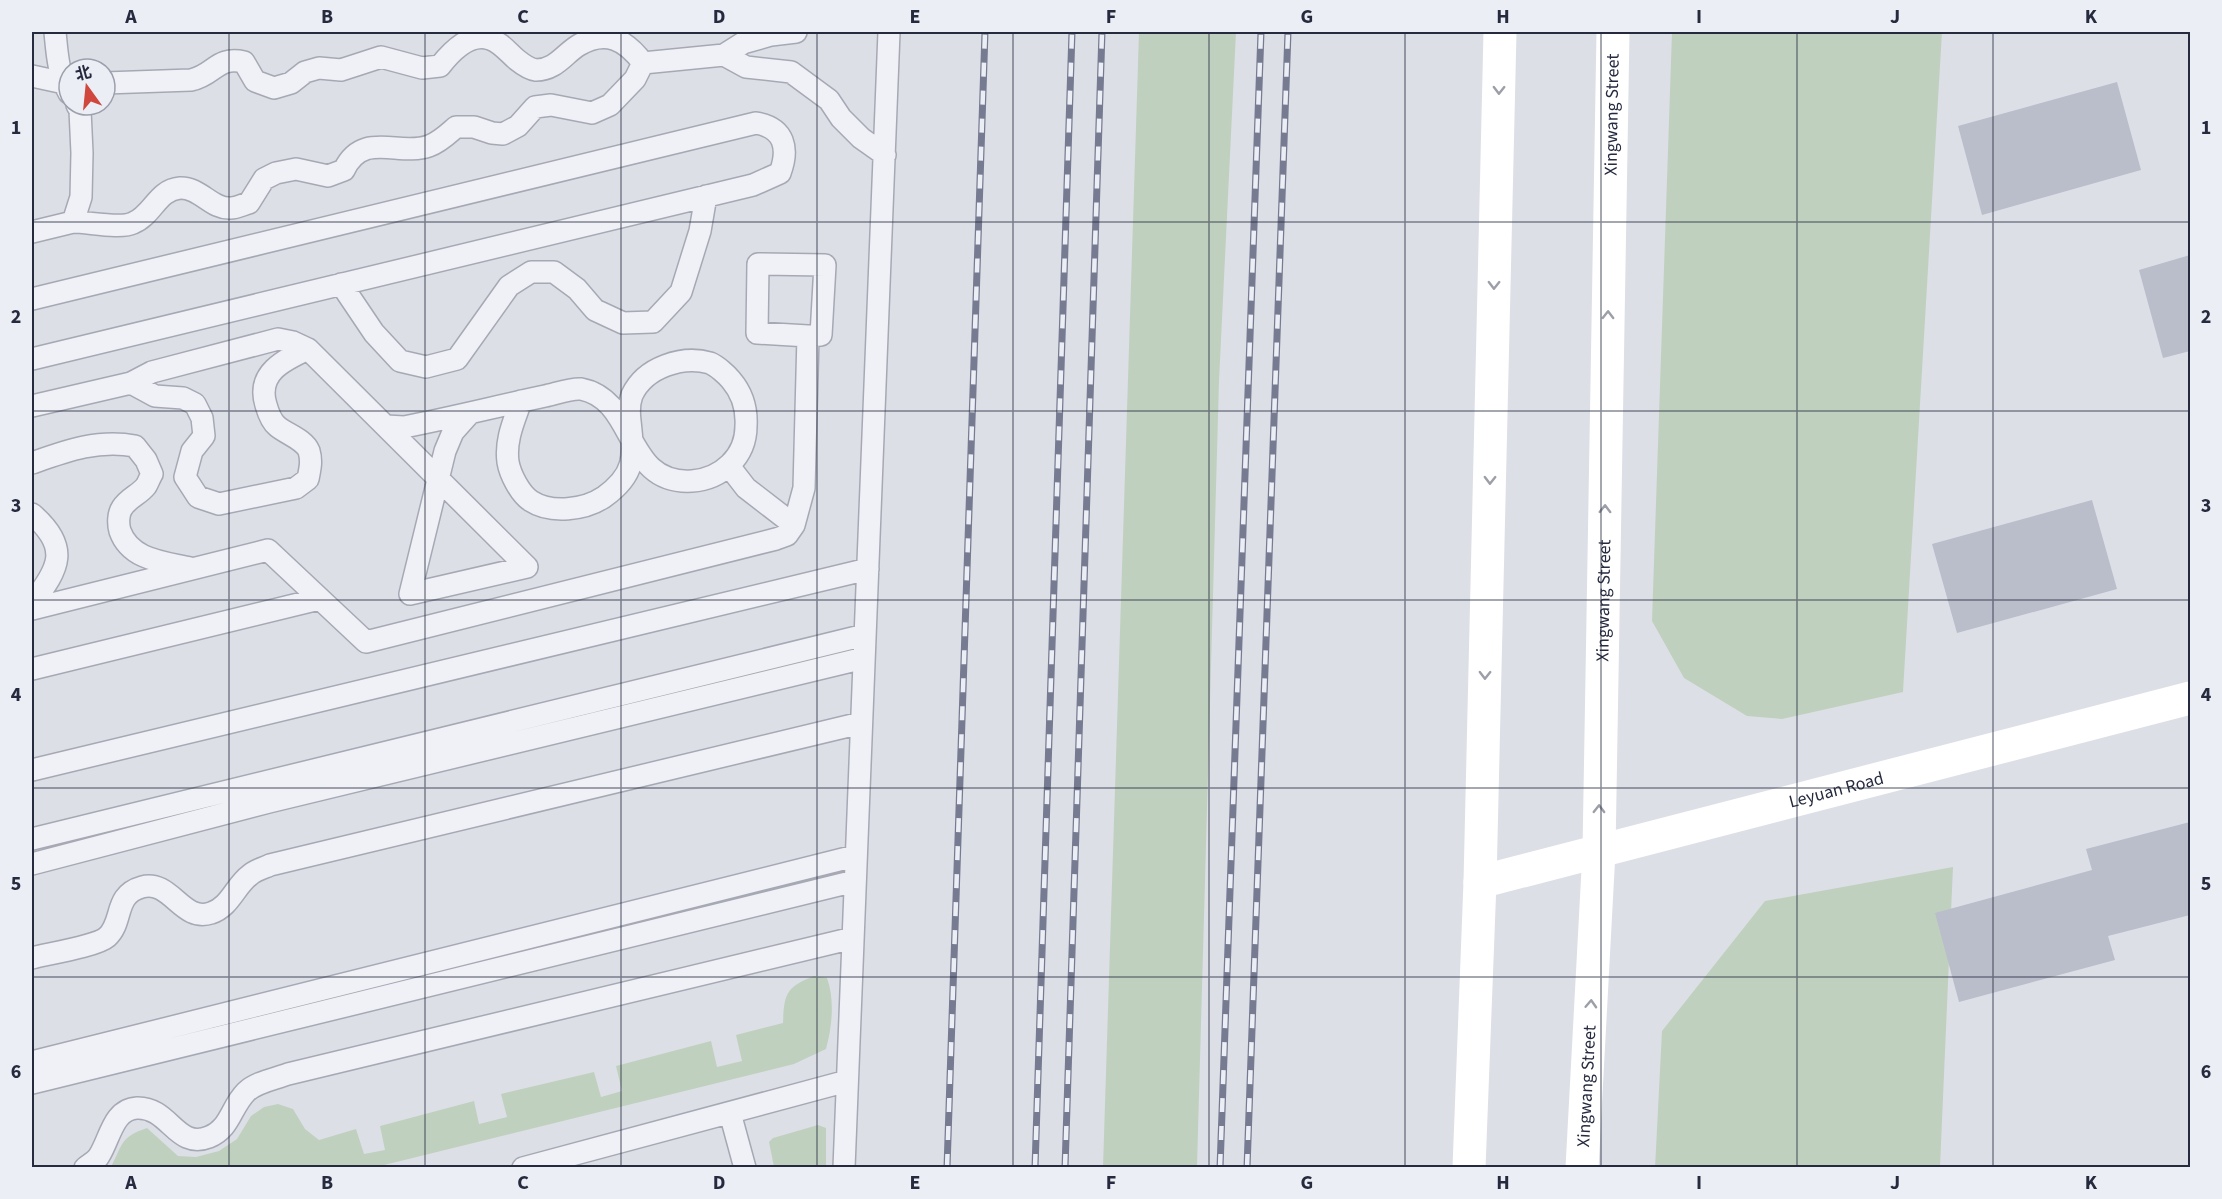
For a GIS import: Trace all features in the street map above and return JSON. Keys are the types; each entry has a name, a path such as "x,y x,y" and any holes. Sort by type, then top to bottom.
{"main road":[{"path":"1469,1167 1480,882 1500,32"},
{"name":"Xingwang Street","path":"1582,1167 1599,851 1613,32"},
{"name":"Leyuan Road","path":"1480,882 2190,698"}],"lane":[{"path":"55,32 58,57"},
{"path":"643,63 724,55 743,43 771,35 796,32"},
{"path":"844,1167 890,32"},
{"path":"117,83 191,80 202,77 214,67 231,59 244,62 255,81 274,88 291,83 305,72 319,68 341,70 381,57 422,68 440,66 463,43 475,38 489,38 502,46 523,65 535,70 551,66 567,57 578,45 592,39 607,38 622,41 643,63"},
{"path":"724,55 746,67 791,72 829,100 841,118 854,131 885,155"},
{"path":"32,232 73,222 133,224 170,189 184,188 196,191 219,206 231,208 249,203 264,178 276,173 296,169 328,176 344,170 350,158 364,150 379,147 427,147 440,141 456,127 474,127 503,134 518,126 535,107 551,105 592,113 609,105 618,97 634,79 643,63"},
{"path":"32,76 57,83"},
{"path":"73,222 81,197 80,117"},
{"path":"32,298 756,123 767,125 778,133 784,145 785,158 780,173 753,185 32,359"},
{"path":"341,284 374,333 400,361 426,367 457,359 509,286 531,272 554,272 577,289 595,310 623,323 653,322 681,292 700,231 706,196"},
{"path":"758,264 825,265 820,334 808,336 757,333 758,264"},
{"path":"32,609 267,550 366,642 776,540 787,535 794,525 804,488 808,336"},
{"path":"32,406 131,383 152,372 278,339 293,342 308,349 438,477 527,567 410,594 438,477 453,432 470,413"},
{"path":"131,383 155,396 183,398 195,405 202,418 204,436 192,451 185,477 198,497 219,504 239,501 296,488 308,479 311,464 308,449 288,432 275,425 265,402 264,386 270,372 276,366 308,349"},
{"path":"386,426 404,428 521,401 579,389 598,396 614,409 627,429 632,444 645,463 659,474 680,482 708,480 729,466 740,454 746,436 747,413 741,394 730,379 712,364 694,361 670,362 641,382 632,395 629,411 632,444 632,464 619,484 602,498 575,508 554,509 530,500 518,485 508,464 508,440 521,401"},
{"path":"32,463 101,443 135,446 152,474 145,487 126,501 120,511 119,527 125,542 134,552 194,569"},
{"path":"729,466 746,489 794,525"},
{"path":"32,514 48,528 56,546 56,565 51,578 32,603"},
{"path":"32,770 868,569"},
{"path":"32,669 319,599"},
{"path":"32,839 866,635"},
{"path":"32,864 269,802 864,658"},
{"path":"32,958 105,940 115,929 122,902 132,891 143,886 160,887 186,909 195,913 209,914 222,908 249,875 270,865 861,723"},
{"path":"32,1062 855,856"},
{"path":"32,1083 855,881"},
{"path":"85,1167 97,1158 114,1122 123,1113 135,1108 148,1109 162,1116 183,1137 193,1140 207,1138 220,1132 246,1092 260,1083 288,1074 853,938"},
{"path":"523,1167 848,1080"},
{"path":"730,1113 744,1167"}],"green space":[{"path":"1139,32 1236,32 1219,381 1197,1167 1103,1167"},
{"path":"1672,32 1942,32 1903,692 1782,719 1747,716 1684,678 1652,621"},
{"path":"1953,867 1940,1167 1655,1168 1662,1031 1765,901"},
{"path":"814,976 827,978 830,986 832,1014 828,1041 826,1049 794,1064 376,1167 111,1167 123,1142 138,1131 147,1128 178,1156 196,1157 219,1151 237,1139 251,1116 264,1107 278,1104 293,1109 305,1129 319,1140 356,1129 364,1154 385,1150 380,1126 474,1101 479,1124 507,1117 501,1094 594,1072 601,1097 622,1091 616,1066 711,1041 717,1067 742,1061 736,1035 783,1023 784,1005 788,993 797,984"},
{"path":"818,1125 826,1128 826,1167 774,1167 769,1142 773,1138"}],"building":[{"path":"2117,82 2141,170 1982,215 1958,126"},
{"path":"2190,255 2190,351 2163,358 2139,270"},
{"path":"2092,500 2117,589 1957,633 1932,544"},
{"path":"2190,822 2190,915 2108,936 2115,960 1959,1002 1935,913 2092,870 2086,849"}],"railway":[{"path":"947,1168 985,32"},
{"path":"1035,1168 1072,32"},
{"path":"1065,1168 1102,32"},
{"path":"1220,1168 1261,32"},
{"path":"1247,1168 1288,32"}]}
